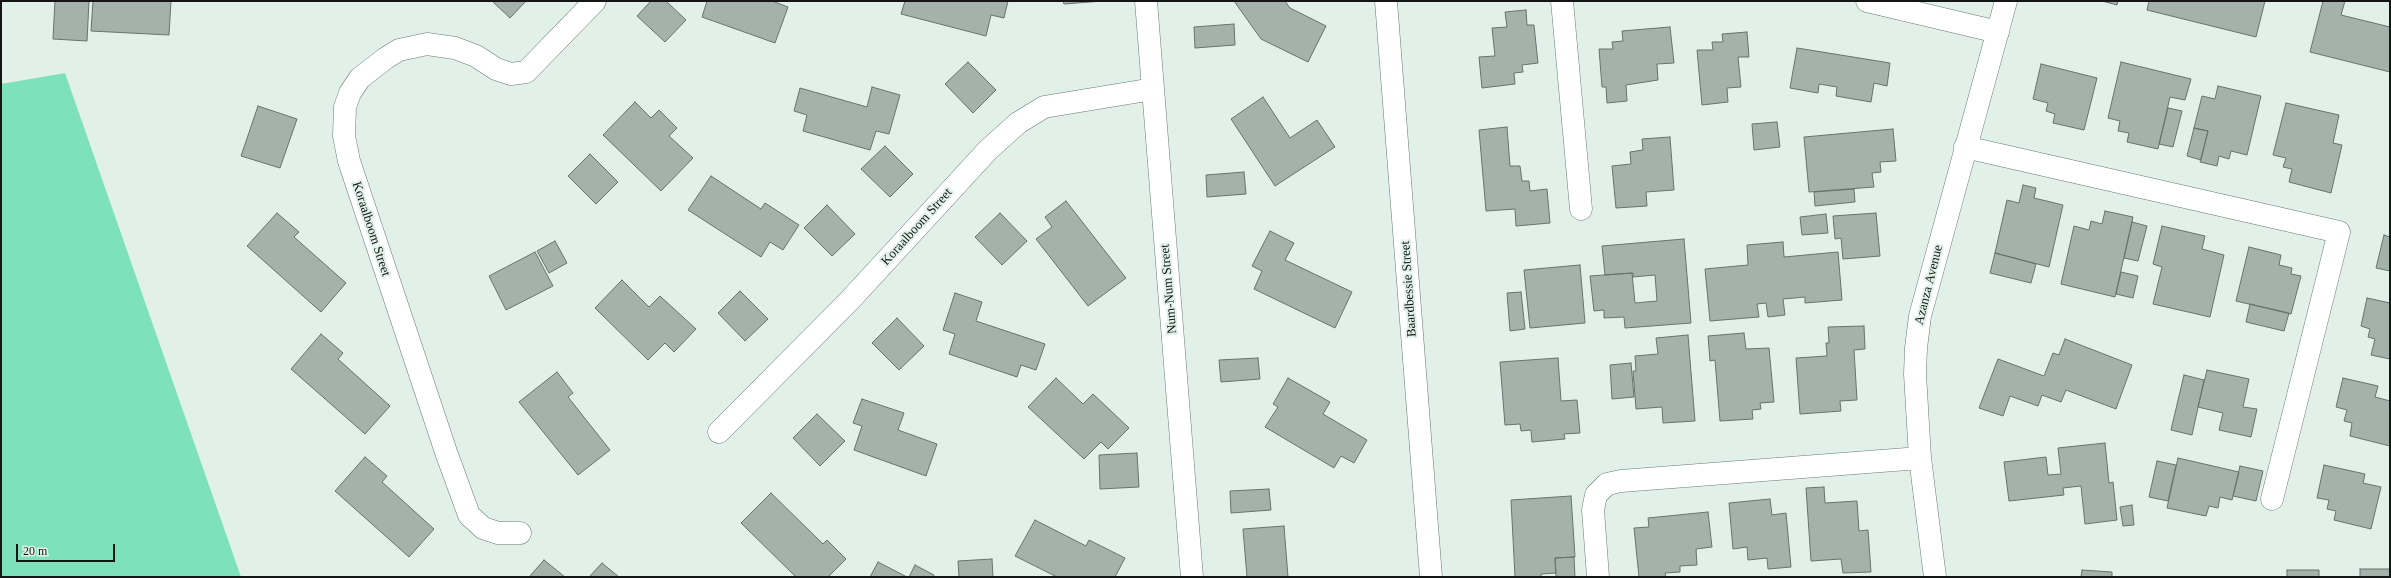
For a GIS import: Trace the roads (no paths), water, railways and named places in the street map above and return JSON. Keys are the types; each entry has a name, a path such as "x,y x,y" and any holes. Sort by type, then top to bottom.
{"street":[{"name":"Koraalboom Street","path":"520,533 509,534 491,531 476,523 469,515 446,452 348,161 344,136 345,107 350,93 360,78 399,50 427,44 455,48 476,56 496,69 511,74 526,72 595,1"},
{"name":"Num-Num Street","path":"1146,1 1192,577"},
{"name":"Baardbessie Street","path":"1386,1 1431,577"},
{"path":"1562,1 1581,209"},
{"path":"1867,1 1998,32"},
{"name":"Azanza Avenue","path":"1935,577 1920,458 1915,374 1920,316 2006,1"},
{"name":"Koraalboom Street","path":"718,432 850,300 988,150 1018,123 1044,107 1153,90"},
{"path":"1966,147 2339,232 2272,499"},
{"path":"1598,577 1593,510 1596,495 1607,484 1621,480 1920,458"}]}
